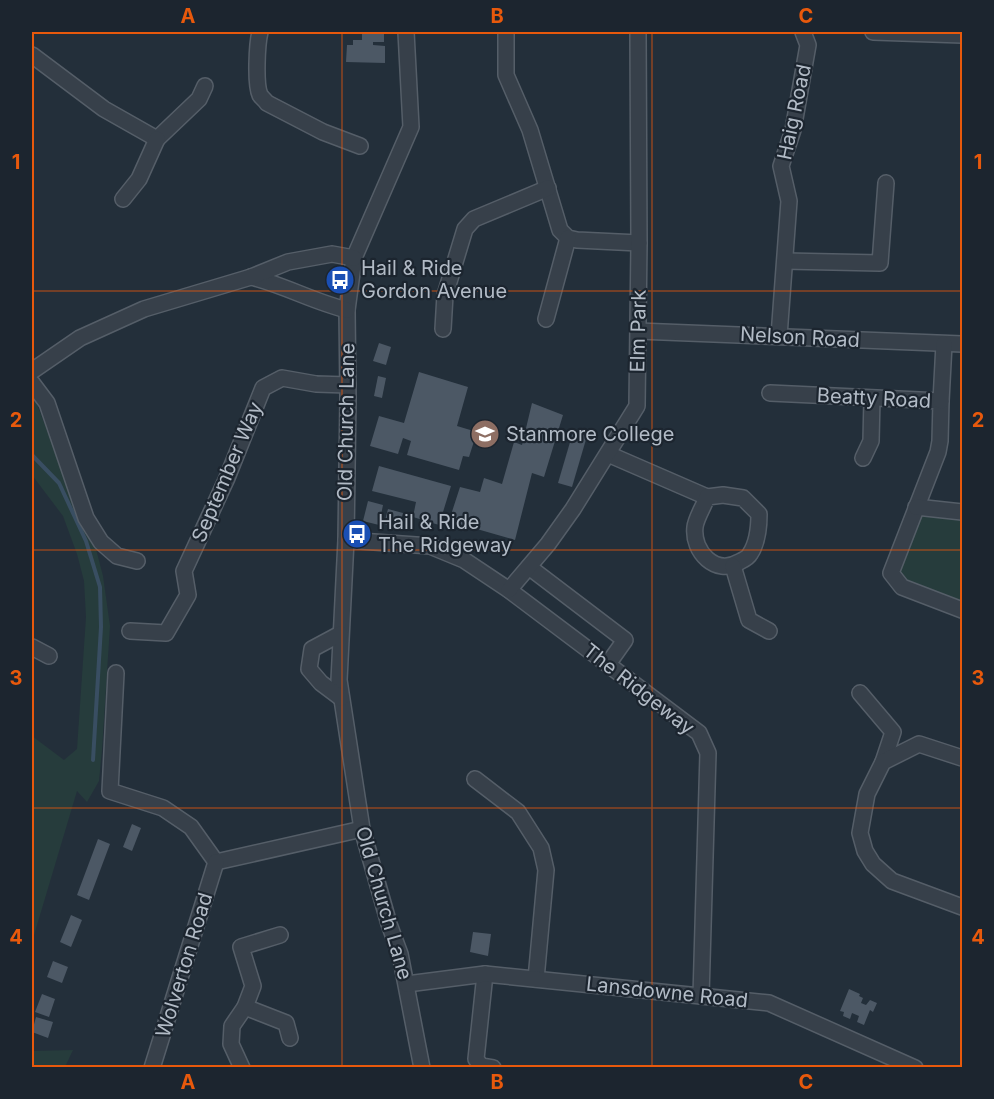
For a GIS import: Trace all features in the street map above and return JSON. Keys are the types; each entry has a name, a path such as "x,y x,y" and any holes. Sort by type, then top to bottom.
{"street":[{"path":"260,32 258,86 260,95 267,103 323,132 360,146"},
{"name":"Old Church Lane","path":"406,32 411,127 354,258 347,310 345,540 339,680 362,829 388,924 400,954 422,1068"},
{"path":"506,32 506,75 530,130 560,230 568,238 577,240 639,243"},
{"name":"Elm Park","path":"509,590 573,509 637,406 638,32"},
{"name":"Haig Road","path":"779,336 789,201 782,166 794,130 808,45 803,32"},
{"path":"873,32 963,34"},
{"path":"32,55 104,109 157,139"},
{"path":"123,199 139,178 157,139 199,99 205,86"},
{"path":"785,261 880,263 886,183"},
{"path":"443,329 446,295 465,229 474,219 548,188"},
{"path":"546,319 568,238"},
{"path":"32,371 80,338 144,309 251,277 288,262 332,254 354,258"},
{"path":"251,277 273,282 320,303 347,310"},
{"name":"Nelson Road","path":"638,331 963,344"},
{"path":"941,401 944,344"},
{"name":"September Way","path":"130,631 165,633 188,595 184,571 227,478 263,388 282,378 316,384 348,385"},
{"path":"32,383 47,403 86,518 101,542 117,556 137,561"},
{"name":"Beatty Road","path":"770,393 941,401 938,452 891,573 902,587 963,610"},
{"path":"863,458 871,441 872,398"},
{"path":"608,454 707,497 723,495 743,498 759,513 759,532 750,556 733,566 723,567 707,561 698,545 695,528 707,497"},
{"path":"916,507 963,512"},
{"name":"The Ridgeway","path":"345,540 430,546 464,560 509,590 699,733 708,753 702,996"},
{"path":"733,566 749,620 769,631"},
{"path":"529,567 625,640 608,664"},
{"path":"340,634 312,649 309,669 321,683 340,698"},
{"path":"32,647 49,656"},
{"path":"116,673 110,791 163,808 191,827 216,862 362,829"},
{"path":"860,693 893,732 919,744 963,758"},
{"path":"893,732 883,762 867,794 860,833 865,851 873,864 892,881 963,907"},
{"path":"883,762 919,744"},
{"path":"475,779 518,812 541,848 546,870 536,978"},
{"name":"Wolverton Road","path":"152,1068 216,862"},
{"path":"242,1068 231,1044 232,1026 245,1007 253,986 241,947 280,935"},
{"path":"485,974 476,1059 481,1066 493,1068"},
{"name":"Lansdowne Road","path":"407,984 485,974 769,1003 915,1068"},
{"path":"245,1007 286,1023 290,1038"}],"green space":[{"path":"32,395 79,514 96,549 103,576 110,626 99,781 87,802 77,791 32,942 32,736 64,760 77,749 86,617 84,581 63,516 32,475"},
{"path":"917,515 962,517 962,605 906,585 897,569"},
{"path":"73,1050 65,1067 32,1067 32,1051"}],"building":[{"path":"362,32 384,32 384,42 373,42 373,45 385,46 385,63 346,62 347,45 353,45 353,40 362,40"},
{"path":"379,343 391,347 386,365 373,361"},
{"name":"Stanmore College","path":"419,372 468,387 457,426 477,432 469,457 463,456 459,470 407,455 411,441 403,438 398,454 370,446 379,416 404,423"},
{"path":"378,376 386,378 382,398 374,396"},
{"path":"532,403 563,415 544,477 532,473 515,540 449,521 460,487 480,492 484,478 502,484 514,442 522,445"},
{"path":"573,432 587,436 572,487 558,483"},
{"path":"379,466 451,486 439,525 413,517 416,502 372,491"},
{"path":"368,501 383,505 379,525 363,521"},
{"path":"388,509 403,513 399,528 384,524"},
{"path":"132,824 141,828 132,851 123,847"},
{"path":"98,839 110,844 89,900 77,895"},
{"path":"71,915 82,920 71,947 60,942"},
{"path":"473,932 491,934 488,956 470,952"},
{"path":"53,961 68,967 62,983 47,977"},
{"path":"849,989 860,994 859,996 863,998 861,1003 866,1005 870,1000 877,1003 873,1012 870,1010 864,1025 857,1022 859,1016 852,1013 850,1019 843,1016 844,1012 840,1011"},
{"path":"42,994 55,999 49,1017 35,1012"},
{"path":"36,1017 53,1022 48,1038 32,1032"}],"waterway":[{"path":"32,455 59,483 86,541 100,587 101,627 93,760"}],"place":[{"name":"Hail & Ride Gordon Avenue","path":"340,280"},
{"name":"Stanmore College","path":"485,434"},
{"name":"Hail & Ride The Ridgeway","path":"357,534"}]}
